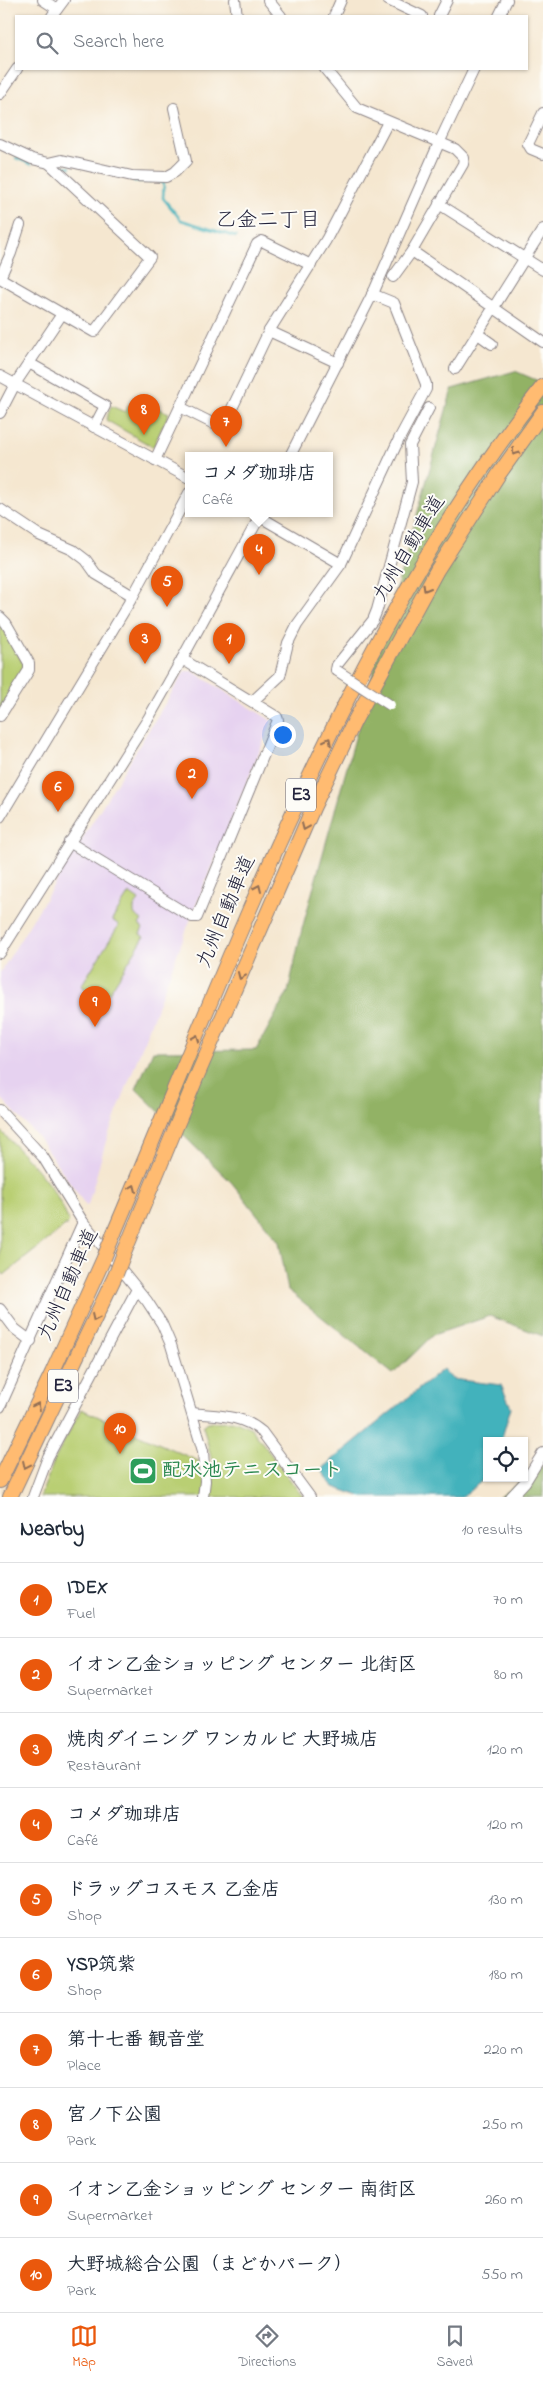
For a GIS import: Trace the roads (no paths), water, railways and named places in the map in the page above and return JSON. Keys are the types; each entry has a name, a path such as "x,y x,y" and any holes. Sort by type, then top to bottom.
{"highway":[{"name":"九州自動車道","path":"0,1481 104,1258 246,914 288,820 400,604 452,516 485,465 543,386"},
{"name":"九州自動車道","path":"10,1497 116,1274 208,1050 309,817 354,722 437,570 498,474 543,412"}],"street":[{"path":"43,0 55,13 64,0"},
{"path":"236,0 237,15"},
{"path":"268,0 278,13"},
{"path":"278,13 282,0"},
{"path":"334,15 341,0"},
{"path":"388,0 420,15"},
{"path":"440,15 447,0"},
{"path":"500,15 507,0"},
{"path":"0,94 16,70"},
{"path":"326,70 357,108 455,149 464,158 463,164 412,251 393,277"},
{"path":"292,452 372,294 474,70"},
{"path":"0,144 32,159 49,163 62,160 132,176 166,177 175,172 186,161 174,108"},
{"path":"543,113 528,144 531,149 543,154"},
{"path":"180,406 220,427 225,423 269,331 311,264 388,122"},
{"path":"20,225 11,254 0,278 94,332 150,257 49,163"},
{"path":"439,204 543,270"},
{"path":"455,370 543,229"},
{"path":"155,460 257,244 262,241 311,264"},
{"path":"412,251 543,342"},
{"path":"253,701 280,676 288,643 297,625 341,564 399,439 426,389 426,384 394,303 372,294"},
{"path":"0,413 15,384 62,314"},
{"path":"269,331 338,363"},
{"path":"478,334 492,344"},
{"path":"29,363 105,406 94,426"},
{"path":"0,376 185,476"},
{"path":"390,705 336,670 337,665 373,620 377,610 412,482 410,445 428,408"},
{"path":"0,817 4,802 134,596 185,500"},
{"path":"0,508 40,536 73,550 86,560 96,574 134,596"},
{"path":"0,954 182,659 257,517"},
{"path":"261,517 341,564"},
{"path":"0,617 6,623 29,663 29,670 0,716"},
{"path":"69,842 192,917 197,917 278,723 277,717 253,701 182,659"},
{"path":"0,1110 43,1157 83,1222 153,1308 167,1334 192,1413 205,1466 203,1497"},
{"path":"0,1407 83,1222"},
{"path":"32,1497 48,1458 137,1289"},
{"path":"0,1309 15,1329 31,1341"},
{"path":"192,1413 235,1417 254,1425 262,1432 310,1497"},
{"path":"510,1497 525,1482 543,1453"}],"water":[{"path":"443,1369 452,1379 501,1385 511,1407 502,1437 483,1437 483,1480 462,1497 363,1497 334,1487 321,1469"}],"waterway":[{"path":"16,158 31,164"},
{"path":"58,166 70,167"},
{"path":"134,181 151,181"},
{"path":"159,181 164,183 163,198 181,220 236,237"}],"place":[{"name":"宮ノ下公園","path":"144,435"},
{"name":"第十七番 観音堂","path":"226,447"},
{"name":"コメダ珈琲店","path":"259,575"},
{"name":"ドラッグコスモス 乙金店","path":"167,607"},
{"name":"焼肉ダイニング ワンカルビ 大野城店","path":"145,664"},
{"name":"IDEX","path":"229,664"},
{"name":"イオン乙金ショッピング センター 北街区","path":"192,799"},
{"name":"YSP筑紫","path":"58,812"},
{"name":"イオン乙金ショッピング センター 南街区","path":"95,1027"},
{"name":"大野城総合公園（まどかパーク）","path":"120,1454"},
{"name":"配水池テニスコート","path":"143,1471"}],"district":[{"name":"乙金二丁目","path":"268,221"}]}
